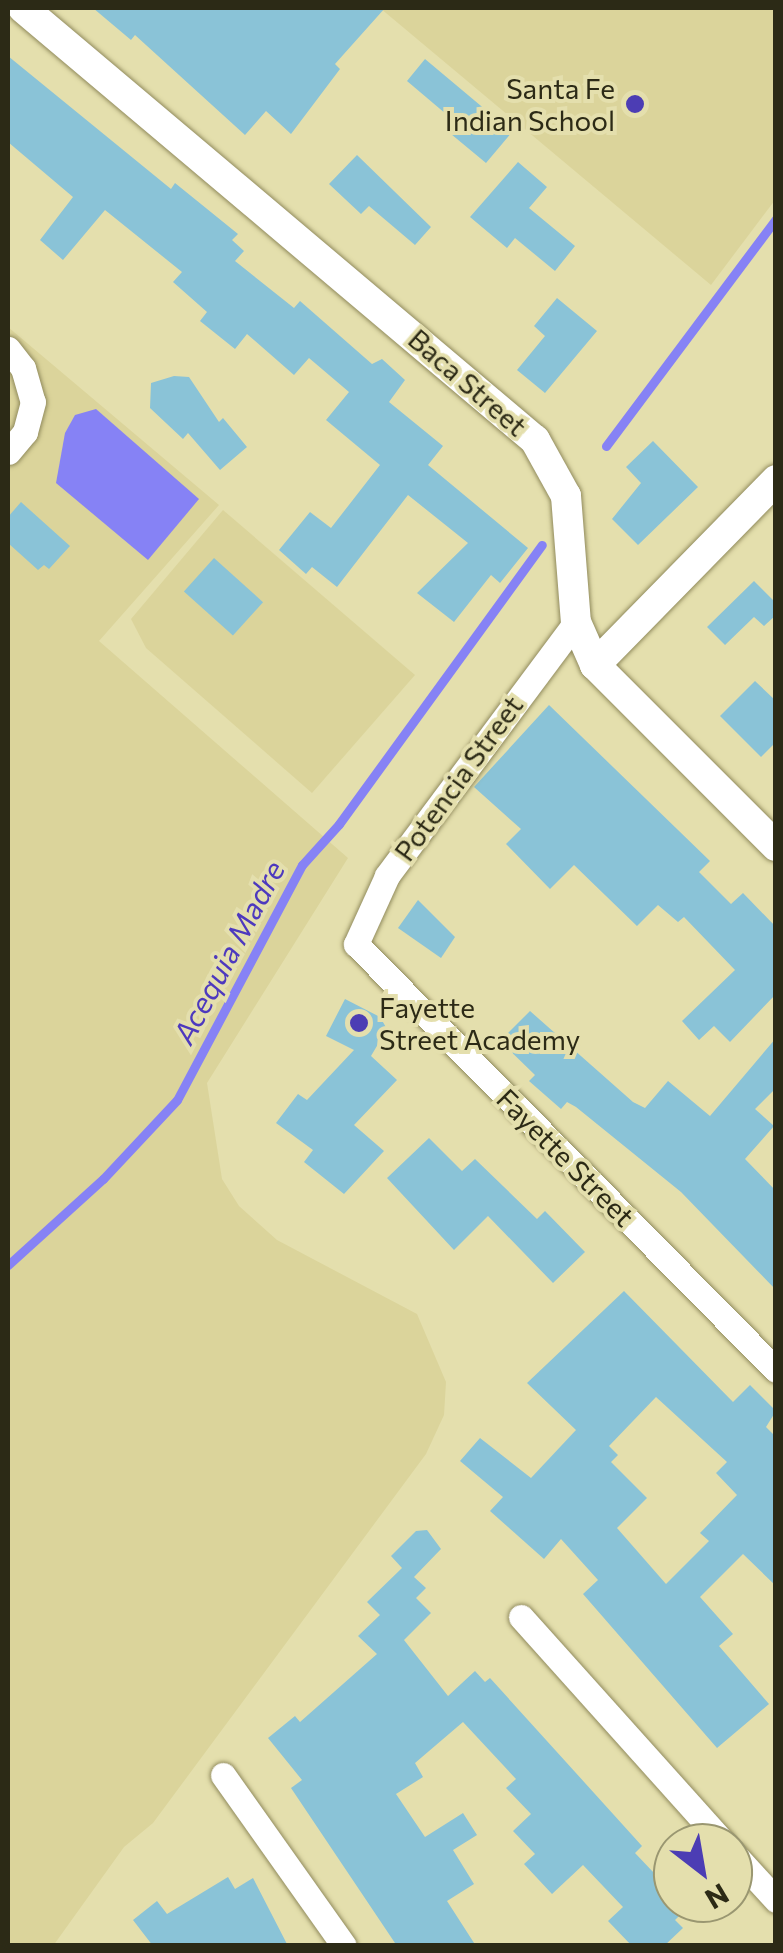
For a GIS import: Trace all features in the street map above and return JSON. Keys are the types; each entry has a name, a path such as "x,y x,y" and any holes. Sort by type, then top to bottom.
{"street":[{"name":"Baca Street","path":"22,8 535,440 566,496 576,622 595,666 776,846"},
{"path":"8,349 23,368 33,402 25,432 8,452"},
{"path":"595,666 776,480"},
{"name":"Potencia Street","path":"356,944 388,876 576,622"},
{"name":"Fayette Street","path":"356,944 776,1370"},
{"path":"520,1616 706,1823"},
{"path":"223,1775 344,1946"},
{"path":"753,1875 776,1900"}],"shaded area":[{"name":"Santa Fe Indian School","path":"380,8 775,8 775,200 711,285"},
{"path":"8,327 219,505 99,641 348,858 207,1083 222,1179 239,1206 277,1240 417,1314 446,1382 444,1415 426,1454 153,1823 124,1847 53,1946 8,1945"},
{"path":"96,409 199,499 148,560 56,483 65,433 75,415"},
{"path":"223,510 415,675 312,793 146,648 131,619"}],"building":[{"path":"93,8 385,8 335,64 340,69 291,134 266,111 245,135 135,35 131,40"},
{"path":"8,56 171,189 175,183 238,234 232,240 244,251 235,261 294,308 300,301 372,364 382,359 405,380 389,402 443,446 428,465 528,548 500,583 491,575 454,622 417,593 468,543 408,495 337,587 312,567 306,574 279,550 310,512 331,528 380,465 326,420 349,392 309,358 294,375 247,334 235,349 200,321 207,312 173,282 182,272 105,210 63,260 40,240 73,197 8,142"},
{"path":"425,59 512,132 486,163 451,134 459,125 407,81"},
{"path":"357,155 431,227 415,245 369,206 361,214 329,184"},
{"path":"518,162 547,187 529,208 575,246 555,271 515,238 507,248 470,217"},
{"path":"557,298 597,331 545,393 517,370 545,336 534,326"},
{"path":"174,376 189,377 219,422 223,418 247,447 220,470 188,433 183,439 150,408 151,383"},
{"path":"653,441 698,487 638,545 612,519 641,483 626,467"},
{"path":"21,502 70,546 49,569 44,565 38,570 8,543 8,517"},
{"path":"214,558 263,602 233,636 184,591"},
{"path":"754,581 776,603 776,615 764,626 754,617 725,645 707,627"},
{"path":"755,681 776,701 776,742 761,757 720,716"},
{"path":"549,705 710,861 699,872 731,904 743,893 776,927 776,994 730,1042 714,1026 699,1040 682,1021 735,970 684,917 678,922 658,905 637,926 574,865 550,889 506,844 521,829 474,787"},
{"path":"418,900 455,937 441,958 398,928"},
{"path":"345,999 380,1017 387,1029 371,1056 397,1080 354,1125 384,1151 344,1194 304,1162 313,1150 276,1123 298,1094 307,1100 354,1050 326,1036"},
{"path":"530,1011 633,1102 645,1108 668,1081 710,1116 776,1038 776,1088 755,1109 774,1126 745,1159 776,1191 776,1290 681,1192 576,1107 567,1102 561,1109 529,1081 535,1075 500,1041"},
{"path":"429,1138 462,1171 475,1159 537,1219 545,1211 585,1252 553,1283 488,1216 454,1250 387,1178"},
{"path":"624,1291 733,1402 750,1385 776,1411 766,1427 776,1437 776,1586 743,1554 700,1597 733,1634 719,1646 769,1704 717,1748 583,1594 598,1580 561,1539 544,1559 490,1511 503,1497 460,1461 480,1438 531,1478 576,1430 527,1383","holes":["656,1397 727,1462 716,1473 737,1495 700,1533 709,1541 666,1584 617,1528 647,1498 611,1462 618,1455 609,1446"]},
{"path":"427,1530 441,1549 414,1577 426,1588 416,1598 431,1613 404,1640 448,1696 475,1671 485,1682 490,1678 642,1846 635,1853 653,1872 653,1923 678,1923 683,1928 664,1946 632,1946 608,1921 623,1907 583,1865 552,1894 524,1864 535,1854 513,1831 531,1814 506,1788 516,1779 463,1722 415,1763 423,1777 396,1794 425,1837 463,1813 477,1835 453,1850 474,1884 447,1901 476,1946 397,1946 291,1788 302,1780 268,1738 295,1716 300,1722 377,1654 358,1636 380,1615 367,1602 402,1568 391,1556 416,1531"},
{"path":"228,1877 235,1889 253,1878 288,1946 153,1946 133,1920 157,1901 167,1914"}],"waterway":[{"name":"Acequia Madre","path":"606,446 776,219"},
{"name":"Acequia Madre","path":"8,1265 103,1179 177,1100 302,865 339,824 542,545"}],"place":[{"name":"Santa Fe Indian School","path":"635,104"},
{"name":"Fayette Street Academy","path":"359,1023"}]}
